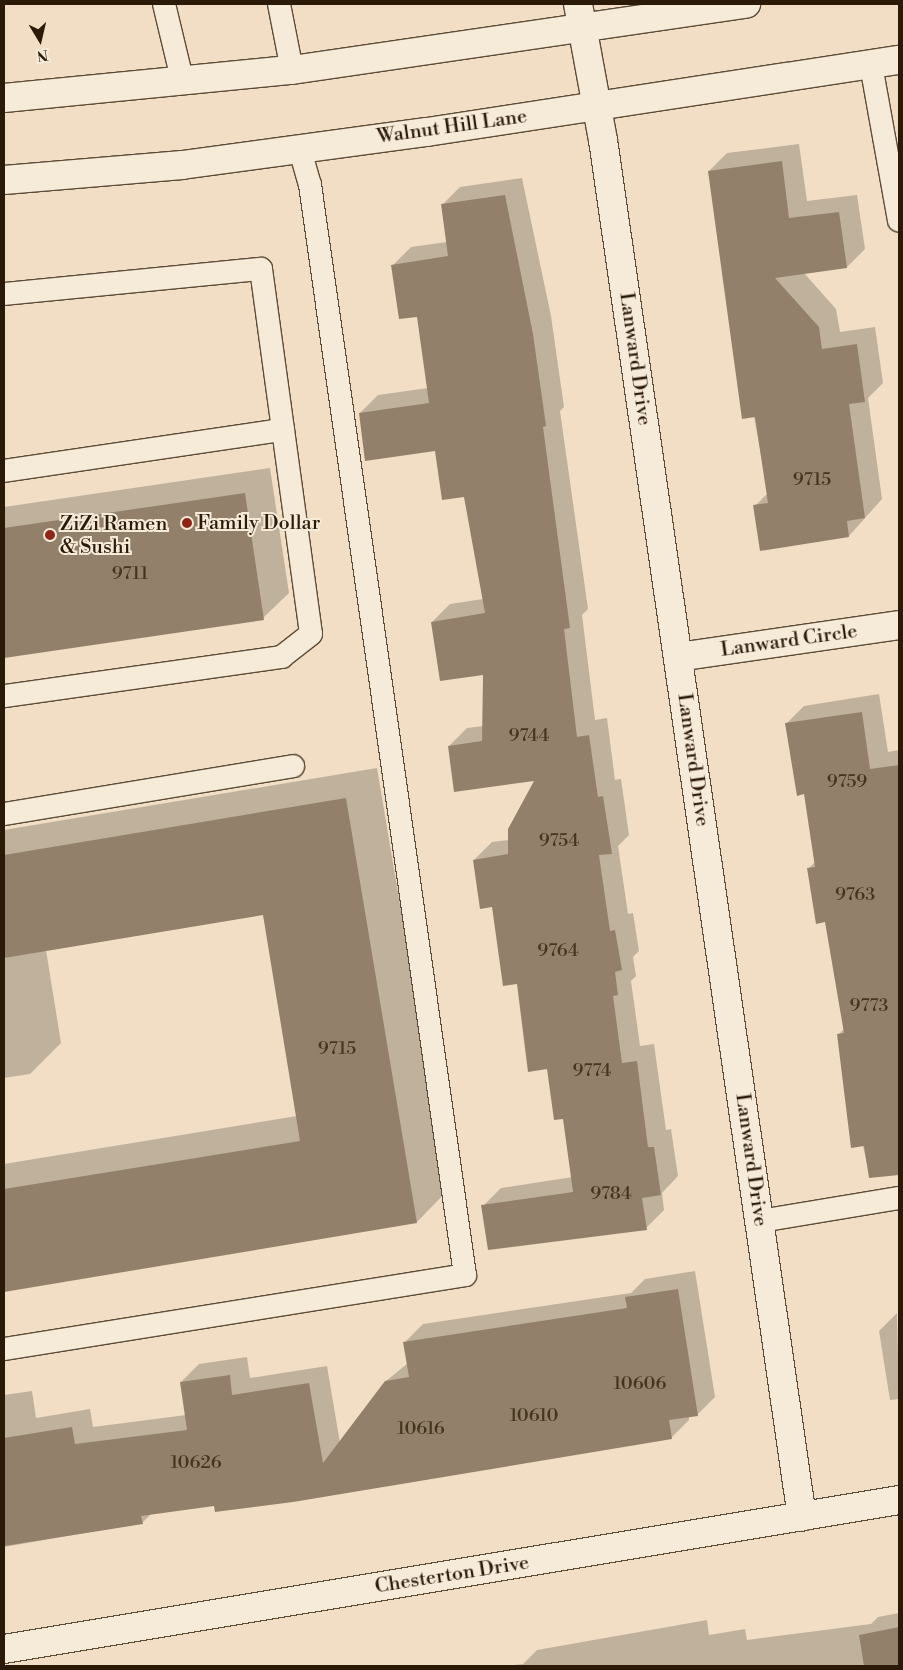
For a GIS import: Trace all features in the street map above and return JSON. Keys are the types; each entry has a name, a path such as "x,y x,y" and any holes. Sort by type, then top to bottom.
{"street":[{"path":"4,98 183,83 292,70 580,16 746,4"},
{"name":"Lanward Drive","path":"580,16 597,104 802,1517"},
{"name":"Walnut Hill Lane","path":"4,180 182,165 899,60"},
{"name":"Lanward Circle","path":"678,657 899,625"},
{"name":"Chesterton Drive","path":"4,1648 899,1500"}],"lane":[{"path":"164,4 183,83"},
{"path":"279,4 292,70"},
{"path":"871,64 899,220"},
{"path":"4,1349 465,1275 313,205 300,149"},
{"path":"4,294 261,270 311,634 282,657 4,696"},
{"path":"4,471 284,430"},
{"path":"4,814 293,766"},
{"path":"760,1221 899,1198"}],"building":[{"path":"782,161 789,218 839,212 847,268 775,278 819,327 822,349 857,344 865,402 849,404 865,518 847,521 849,537 760,551 753,505 768,503 755,417 742,419 708,171"},
{"path":"505,195 533,334 546,426 543,427 570,628 564,629 577,737 589,735 598,797 603,796 612,854 599,855 610,931 615,930 622,970 615,972 618,995 613,996 622,1063 637,1061 648,1147 654,1147 661,1195 642,1198 647,1230 488,1250 481,1205 573,1192 563,1119 554,1120 547,1069 528,1072 517,984 503,986 492,907 480,909 473,860 508,854 508,829 534,781 454,792 448,746 482,741 483,675 440,681 431,622 485,613 464,497 442,500 435,451 365,461 359,413 429,403 417,317 399,319 391,265 448,256 441,204"},
{"path":"245,493 264,620 4,658 4,528"},
{"path":"862,712 870,769 899,765 899,1175 869,1178 864,1146 851,1148 837,1034 844,1033 825,922 816,924 807,868 815,867 804,794 797,796 785,723"},
{"path":"346,798 417,1223 4,1292 4,1189 300,1141 263,915 4,958 4,855"},
{"path":"678,1289 698,1416 669,1420 672,1439 293,1502 215,1512 214,1506 141,1516 143,1524 4,1546 4,1438 72,1427 75,1444 187,1430 180,1382 230,1375 232,1395 309,1383 323,1463 385,1381 409,1377 403,1342 627,1308 625,1297"},
{"path":"899,1627 899,1666 864,1666 859,1635"}],"place":[{"name":"Family Dollar","path":"187,523"},
{"name":"ZiZi Ramen & Sushi","path":"50,535"}]}
